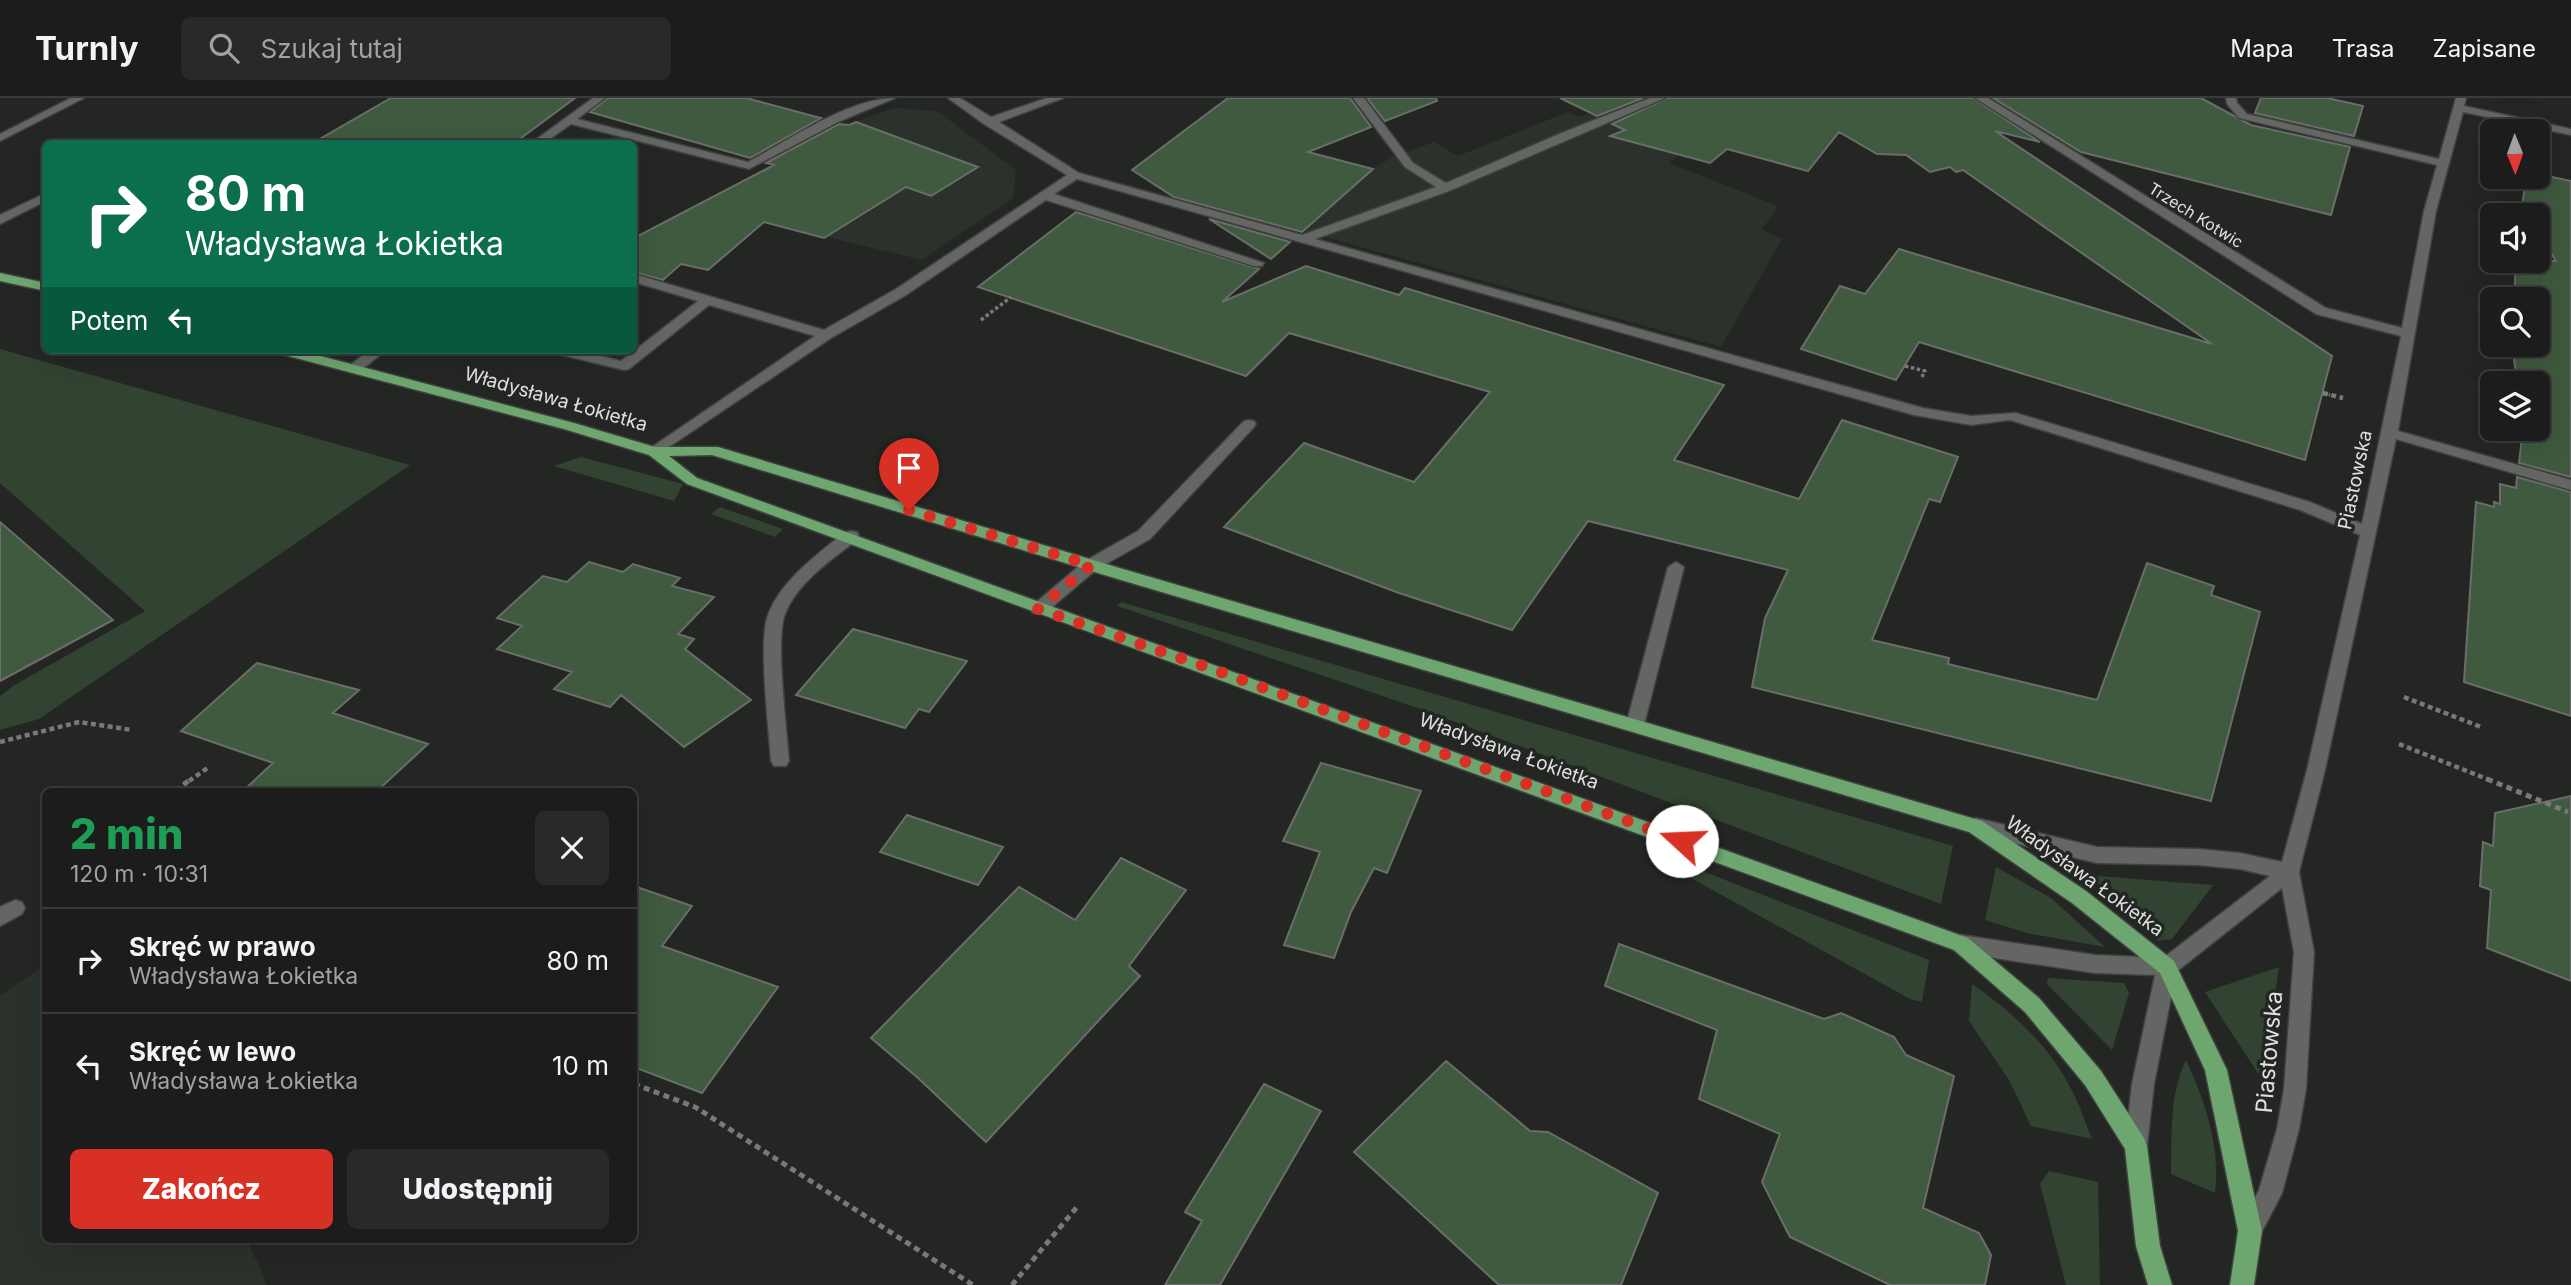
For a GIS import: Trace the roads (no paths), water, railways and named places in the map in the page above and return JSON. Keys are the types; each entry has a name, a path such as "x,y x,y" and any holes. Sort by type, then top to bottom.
{"main road":[{"path":"0,277 42,287"},
{"name":"Władysława Łokietka","path":"298,354 569,426 654,452 713,450 1091,565 1975,826 2079,897 2167,967"},
{"name":"Władysława Łokietka","path":"654,452 692,481 851,536 1038,609 1287,695 1961,944 2032,1005 2093,1078 2136,1146 2148,1246 2160,1285"},
{"name":"Piastowska","path":"2167,967 2216,1070 2250,1231 2242,1285"}],"street":[{"path":"0,138 79,98"},
{"path":"540,140 600,98"},
{"path":"568,120 749,166 834,120 891,98"},
{"path":"953,98 1075,175 1959,422 1991,421 2011,416 2305,506 2368,532"},
{"path":"988,122 1058,98"},
{"path":"1357,98 1409,165 1445,188"},
{"path":"1305,238 1445,188 1563,136 1660,98"},
{"name":"Trzech Kotwic","path":"1979,98 2321,311 2406,333"},
{"path":"2231,98 2232,104 2243,116 2443,163"},
{"path":"2458,101 2571,132"},
{"name":"Piastowska","path":"2250,1231 2272,1184 2288,1129 2295,1089 2304,953 2289,872 2316,770 2390,433 2430,211 2458,101"},
{"path":"654,452 826,335 901,292 1075,175"},
{"path":"1047,196 1258,263"},
{"path":"0,220 42,198"},
{"path":"637,279 826,335"},
{"path":"574,354 624,366 707,300"},
{"path":"355,368 374,354"},
{"path":"1038,609 1091,565 1144,535 1249,424"},
{"path":"2390,433 2571,485"},
{"path":"780,761 775,617 793,589 820,561 851,536"},
{"path":"1635,725 1676,567"},
{"name":"Władysława Łokietka","path":"1975,826 2097,855 2198,857 2240,861 2289,872"},
{"path":"2136,1146 2143,1084 2167,967 2289,872"},
{"name":"Władysława Łokietka","path":"1961,944 2095,964 2167,967"}]}
